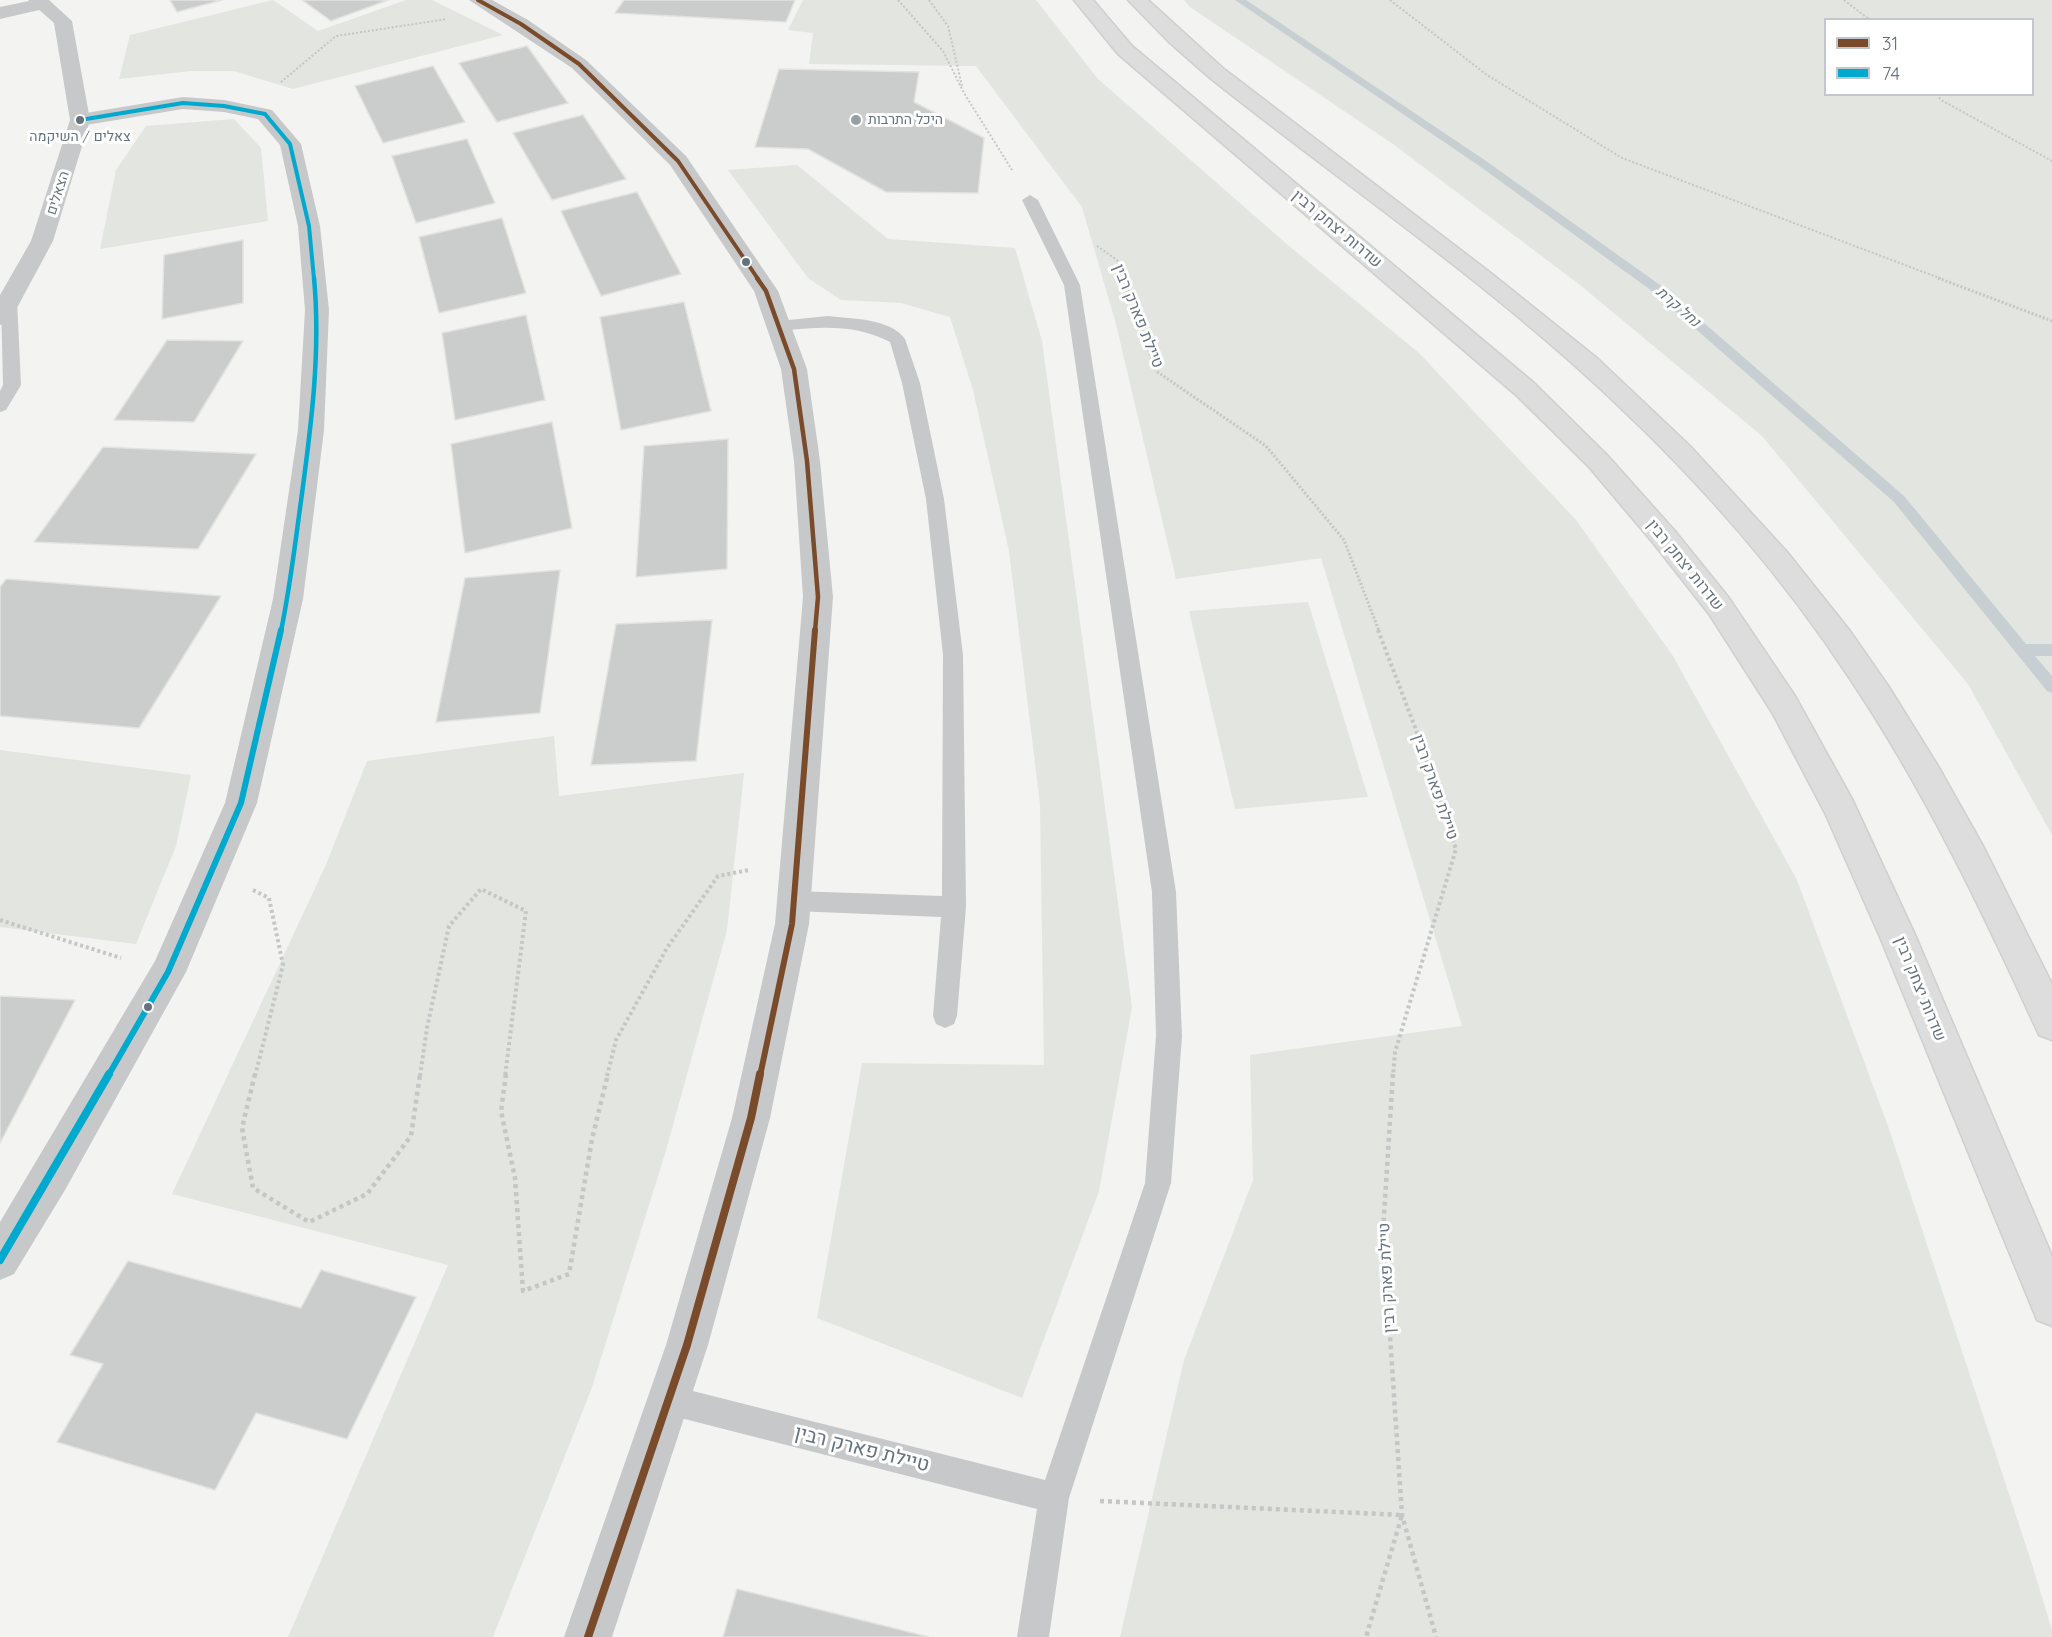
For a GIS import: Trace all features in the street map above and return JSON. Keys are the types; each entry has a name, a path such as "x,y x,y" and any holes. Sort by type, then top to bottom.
{"main road":[{"name":"שדרות יצחק רבין","path":"1083,0 1125,50 1525,389 1598,461 1664,537 1719,606 1784,705 1840,809 1898,937 2052,1305"},
{"path":"1137,0 1209,67 1590,365 1668,440 1741,518 1804,590 1878,694 1942,803 2012,937 2052,1023"}],"street":[{"path":"0,13 39,2"},
{"name":"הצאלים","path":"5,308 42,240 80,120 63,21 39,2"},
{"path":"488,6 521,24 579,64 678,161 766,291 795,369 807,461 818,597 792,924 751,1118 687,1345 588,1637"},
{"path":"0,1260 168,972 241,803 288,599 311,430 317,310 309,226 290,144 265,114 224,106 183,103 80,120"}],"lane":[{"path":"1030,200 1072,285 1164,892 1168,1036 1158,1182 1054,1498 1033,1637"},
{"path":"0,406 12,385 5,308"},
{"path":"779,327 828,321 875,327 897,339 911,383 936,499 953,655 954,907 945,1016"},
{"path":"794,901 954,907"},
{"name":"טיילת פארק רבין","path":"669,1400 1054,1498"}],"path":[{"path":"898,0 943,51 964,93 1030,200"},
{"path":"929,0 948,26 964,93"},
{"path":"1390,0 1487,75 1622,158 2052,321"},
{"path":"1844,0 1867,18"},
{"path":"281,82 336,36 488,6"},
{"path":"1938,96 1941,100 2052,161"},
{"name":"טיילת פארק רבין","path":"1088,240 1117,260 1156,370 1266,446 1344,540 1415,727 1456,849 1395,1052 1383,1231 1402,1515 1436,1637"},
{"path":"212,869 269,898 283,965 242,1128 253,1188 309,1222 367,1194 411,1136 427,1028 449,926 481,889 526,911 501,1111 515,1178 524,1292 569,1274 592,1139 616,1041 667,948 718,876 797,861"},
{"path":"0,920 168,972"},
{"path":"1054,1498 1402,1515"},
{"name":"טיילת פארק רבין","path":"1366,1637 1402,1515"}],"shaded area":[{"path":"273,0 318,31 406,0 432,0 503,35 293,89 234,71 191,71 119,79 130,35"},
{"path":"803,0 1036,0 1098,79 1289,246 1419,353 1576,520 1673,656 1797,880 1889,1129 2031,1561 2052,1630 2052,1637 1120,1637 1184,1360 1253,1180 1250,1055 1462,1026 1321,558 1176,579 1116,324 1082,207 976,66 809,64 813,33 788,30"},
{"path":"1184,0 2052,0 2052,835 1968,684 1762,436 1580,285 1393,144 1190,7"},
{"path":"234,119 261,148 268,221 100,249 116,170 146,126"},
{"path":"797,165 888,239 1015,248 1042,341 1132,1007 1099,1191 1022,1398 817,1318 862,1063 1044,1065 1040,804 1009,551 973,390 950,317 901,303 841,300 808,278 728,170"},
{"path":"1308,602 1368,797 1235,809 1189,611"},
{"path":"554,736 559,796 744,773 727,930 665,1154 591,1390 493,1637 288,1637 448,1265 172,1194 325,867 367,761"},
{"path":"0,750 191,775 176,846 136,944 0,927"}],"building":[{"path":"170,0 222,0 177,12"},
{"path":"302,0 388,0 331,21"},
{"path":"624,0 795,0 786,22 615,13"},
{"path":"527,46 568,103 497,122 459,63"},
{"path":"433,66 465,122 383,143 355,86"},
{"name":"היכל התרבות","path":"779,69 919,72 914,102 984,138 978,193 886,192 808,149 755,147"},
{"path":"583,115 626,179 552,200 513,133"},
{"path":"467,139 495,203 416,223 392,156"},
{"path":"637,192 681,274 601,296 561,211"},
{"path":"502,218 526,293 439,313 419,237"},
{"path":"243,240 243,303 162,319 164,255"},
{"path":"684,302 711,411 621,430 600,317"},
{"path":"526,315 545,400 455,420 442,333"},
{"path":"167,340 243,341 194,422 114,420"},
{"path":"552,422 572,528 465,553 451,444"},
{"path":"728,439 727,569 636,577 644,446"},
{"path":"103,447 256,454 198,549 34,542"},
{"path":"560,570 540,713 436,722 465,578"},
{"path":"6,579 221,596 139,728 0,716 0,587"},
{"path":"712,620 696,761 591,765 616,624"},
{"path":"0,996 75,1000 0,1143"},
{"path":"128,1261 301,1308 321,1270 416,1297 347,1439 256,1413 215,1490 57,1442 103,1364 70,1355"},
{"path":"737,1589 929,1637 723,1637"}],"waterway":[{"name":"נחל קרת","path":"1240,0 1482,163 1656,288 1899,499 2052,687"},
{"path":"2022,650 2052,650"}],"transit line":[{"name":"31","path":"478,0 521,24 579,64 678,161 766,291 794,369 807,461 818,597 792,924 751,1118 687,1345 588,1637"},
{"name":"74","path":"0,1260 168,972 241,803 288,599 311,430 317,310 309,226 290,144 265,114 224,106 183,103 80,120"}],"place":[{"name":"צאלים / השיקמה","path":"80,120"},
{"name":"היכל התרבות","path":"856,120"}]}
